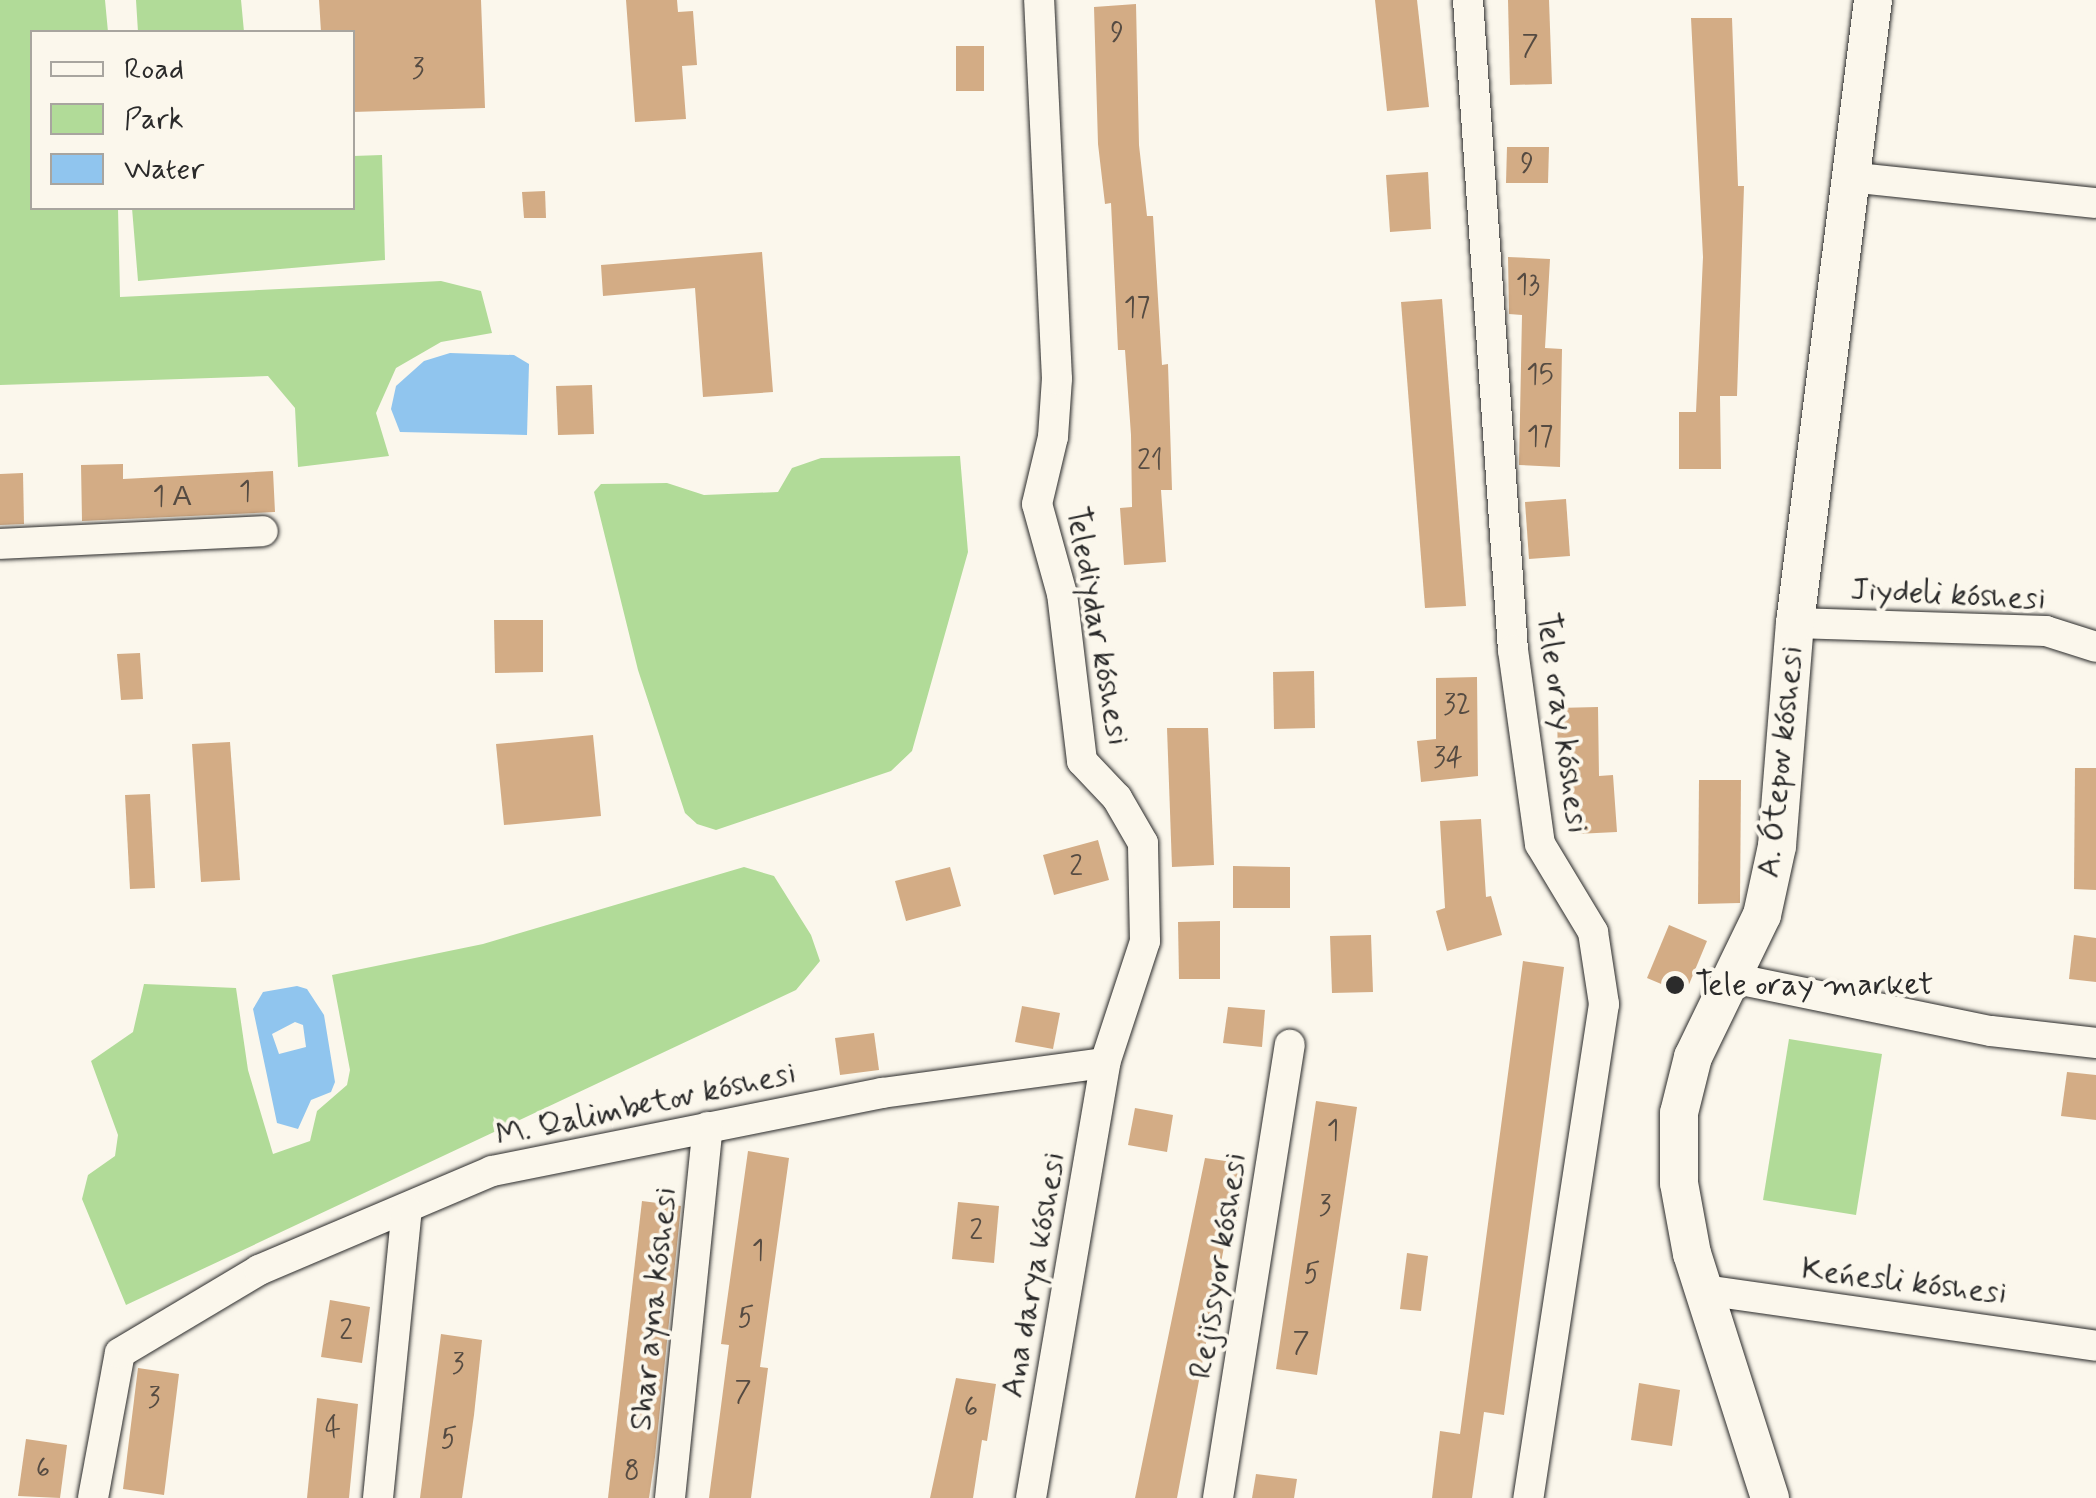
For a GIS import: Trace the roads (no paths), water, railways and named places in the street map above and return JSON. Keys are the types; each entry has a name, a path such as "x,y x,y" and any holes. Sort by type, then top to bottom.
{"street":[{"name":"Telediydar kóshesi","path":"1039,0 1057,379 1054,437 1037,504 1062,594 1082,761 1117,798 1143,843 1145,942 1105,1063"},
{"name":"Tele oray kóshesi","path":"1468,0 1513,650 1540,844 1592,932 1604,1004 1528,1498"},
{"name":"A. Ótepov kóshesi","path":"1770,1498 1704,1290 1679,1183 1680,1113 1694,1057 1762,915 1777,846 1795,622 1848,176 1874,0"},
{"path":"1848,176 2096,203"},
{"path":"0,544 263,531"},
{"name":"Jiydeli kóshesi","path":"1795,622 2046,631 2096,647"},
{"path":"1732,978 1991,1032 2096,1043"},
{"name":"Rejissyor kóshesi","path":"1218,1498 1290,1044"},
{"name":"M. Qalimbetov kóshesi","path":"93,1498 120,1353 259,1270 492,1171 882,1093 1105,1063"},
{"name":"Ana darya kóshesi","path":"1032,1498 1105,1063"},
{"name":"Shar ayna kóshesi","path":"670,1498 708,1126"},
{"path":"378,1498 407,1210"},
{"name":"Keńesli kóshesi","path":"1704,1290 2096,1346"}],"water":[{"path":"450,353 514,355 529,364 527,435 400,432 391,409 396,386 424,361"},
{"path":"297,986 307,989 324,1015 335,1082 331,1092 311,1100 298,1129 277,1123 253,1009 263,992","holes":["295,1022 303,1025 306,1047 279,1054 272,1034"]}],"place":[{"name":"Tele oray market","path":"1675,985"}]}
